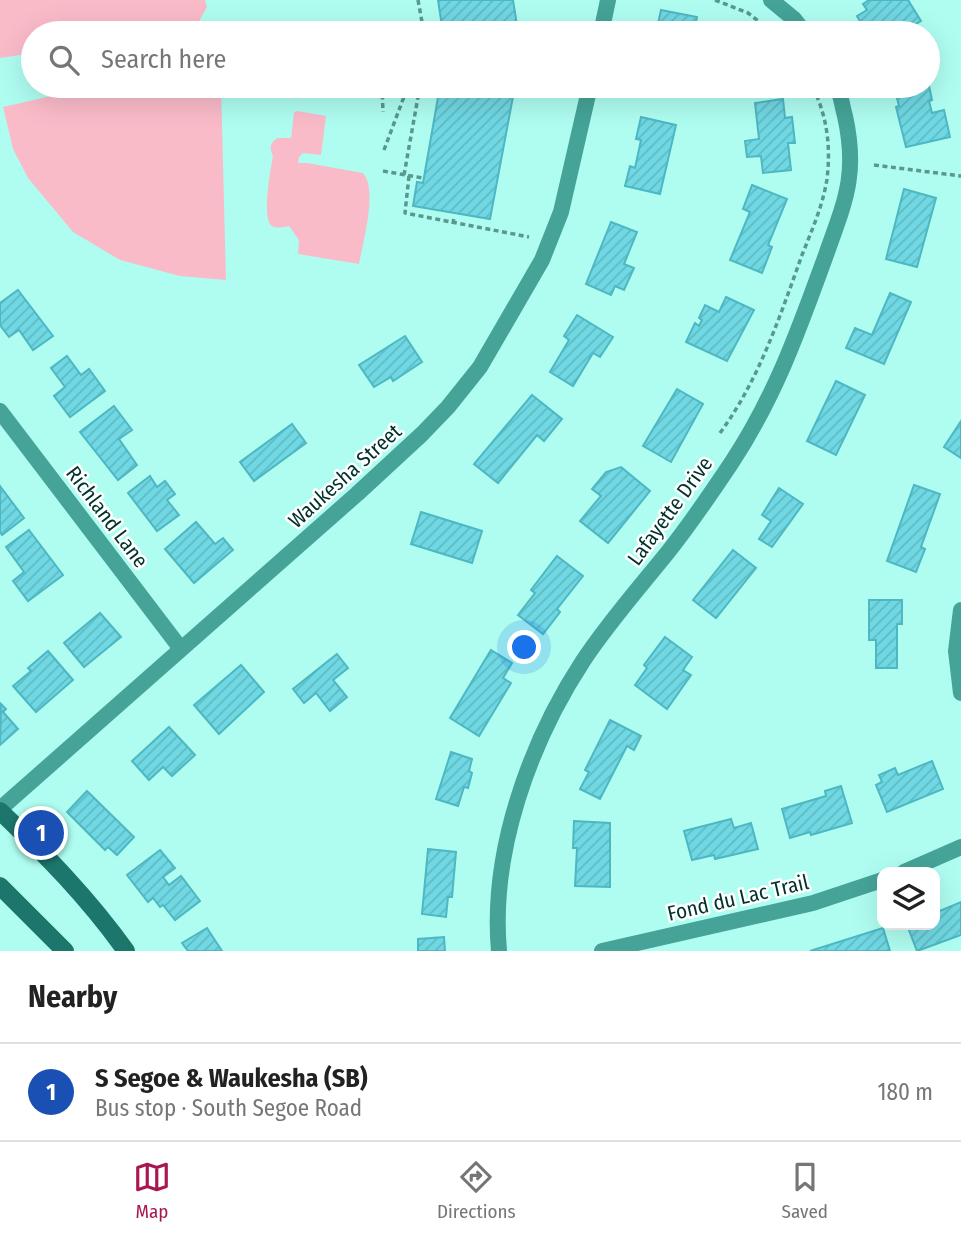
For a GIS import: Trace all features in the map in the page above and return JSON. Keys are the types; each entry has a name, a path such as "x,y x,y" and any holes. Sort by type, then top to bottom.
{"street":[{"path":"604,21 608,0"},
{"path":"771,0 796,21"},
{"name":"Waukesha Street","path":"0,810 286,557 422,434 448,407 480,367 542,260 561,212 587,98"},
{"name":"Lafayette Drive","path":"499,951 500,903 510,827 533,756 548,722 584,659 671,548 733,460 781,374 797,335 848,192 852,158 840,98"},
{"name":"Richland Lane","path":"0,411 181,649"},
{"path":"961,610 956,651 961,693"},
{"path":"0,810 62,871 104,920 126,951"},
{"path":"915,867 961,847"},
{"name":"Fond du Lac Trail","path":"602,951 813,903 877,882"},
{"path":"0,886 65,951"}],"path":[{"path":"418,0 422,21"},
{"path":"715,0 748,13 758,21"},
{"path":"383,98 383,112"},
{"path":"384,150 404,98"},
{"path":"418,98 406,175 405,214 529,237"},
{"path":"720,433 738,409 752,382 824,196 828,159 827,130 817,98"},
{"path":"874,165 961,176"},
{"path":"383,171 423,178"},
{"path":"453,224 454,216"}],"shaded area":[{"path":"0,0 205,0 207,7 199,21 21,21 21,55 0,58"},
{"path":"42,98 221,98 226,280 180,276 120,260 73,232 28,178 13,149 3,107"},
{"path":"297,111 326,116 321,155 303,153 298,163 363,173 367,181 368,216 359,264 298,254 299,240 289,226 280,228 269,222 267,204 273,156 271,146 278,138 291,138 294,113"}],"building":[{"path":"438,0 513,0 516,21 441,21"},
{"path":"869,0 908,0 921,21 860,21 857,16 867,10 863,4"},
{"path":"661,10 697,17 696,21 659,21"},
{"path":"438,98 513,98 490,219 413,206 417,182 423,183"},
{"path":"897,98 932,98 929,101 932,113 944,110 950,137 906,147 896,107 899,106"},
{"path":"783,99 785,118 792,117 795,143 788,143 791,170 763,173 761,156 747,157 745,141 759,139 755,103"},
{"path":"641,117 676,125 660,194 625,186 630,166 635,168 641,140 636,139"},
{"path":"752,185 787,199 768,245 772,247 762,273 730,260 750,212 743,209"},
{"path":"904,189 936,198 917,267 886,259"},
{"path":"611,222 637,232 624,264 634,268 624,290 615,286 611,295 586,284"},
{"path":"18,290 53,336 33,350 19,330 9,337 0,325 0,303"},
{"path":"890,293 911,302 884,364 846,348 855,328 872,335"},
{"path":"726,297 754,310 727,361 686,342 695,323 699,326 702,320 699,318 705,305 719,312"},
{"path":"577,315 613,337 600,357 593,353 573,386 550,372 569,340 564,336"},
{"path":"405,336 422,362 393,381 391,377 374,387 359,365"},
{"path":"67,356 81,375 89,369 105,391 70,417 54,396 65,387 51,368"},
{"path":"836,381 865,395 836,455 807,441"},
{"path":"677,389 703,404 671,462 643,446"},
{"path":"532,395 562,419 544,441 537,435 498,483 474,464"},
{"path":"114,406 132,430 119,439 137,465 118,480 80,432"},
{"path":"961,421 961,458 944,447"},
{"path":"292,424 306,443 254,481 240,462"},
{"path":"621,467 650,491 608,543 580,521 601,496 592,489 606,472"},
{"path":"150,476 157,487 165,481 175,494 167,500 179,515 157,531 128,493"},
{"path":"914,485 940,494 921,547 925,549 916,572 887,561"},
{"path":"0,486 24,518 2,535 0,532"},
{"path":"779,488 803,504 772,547 759,539 771,521 762,515"},
{"path":"421,512 482,531 472,563 411,544"},
{"path":"196,522 215,544 223,538 233,550 194,583 165,549"},
{"path":"29,530 63,575 28,601 13,581 24,572 6,547"},
{"path":"733,550 756,568 716,618 693,600"},
{"path":"557,556 583,576 557,609 560,612 543,634 518,615 535,593 531,590"},
{"path":"869,600 902,600 902,624 897,624 897,668 876,668 876,640 869,640"},
{"path":"100,613 121,637 84,667 64,643"},
{"path":"665,637 692,657 683,670 691,675 667,709 635,685 647,668 644,665"},
{"path":"491,650 512,663 503,678 511,683 479,736 450,718"},
{"path":"48,651 73,680 36,712 13,686 31,671 28,668"},
{"path":"337,654 348,668 333,680 347,697 330,711 316,693 304,703 293,689"},
{"path":"241,665 264,692 219,734 194,705"},
{"path":"1,704 6,709 3,712 18,729 0,745"},
{"path":"610,720 641,736 634,750 627,746 600,799 580,789 589,772 585,770"},
{"path":"169,727 195,755 172,776 163,767 149,780 132,761"},
{"path":"451,752 472,759 468,788 464,787 458,806 436,799"},
{"path":"932,761 943,789 887,812 876,785 882,782 879,775 895,768 898,775"},
{"path":"841,786 852,823 790,838 782,809 826,796 825,791"},
{"path":"87,791 134,837 117,855 108,847 105,850 67,812"},
{"path":"731,819 734,828 751,823 758,849 715,859 714,855 692,860 684,831"},
{"path":"574,821 610,823 610,887 575,886 577,848 573,848"},
{"path":"428,849 456,852 452,897 448,897 446,917 422,914"},
{"path":"160,850 175,868 163,877 169,885 181,876 200,901 175,920 163,905 160,907 153,898 148,902 127,875"},
{"path":"961,902 961,935 917,951 909,930 940,930 940,911"},
{"path":"207,928 222,951 188,951 182,943"},
{"path":"877,930 884,930 890,951 810,951"},
{"path":"444,937 445,951 418,951 418,939"}],"place":[{"name":"S Segoe & Waukesha (SB)","path":"41,833"}]}
